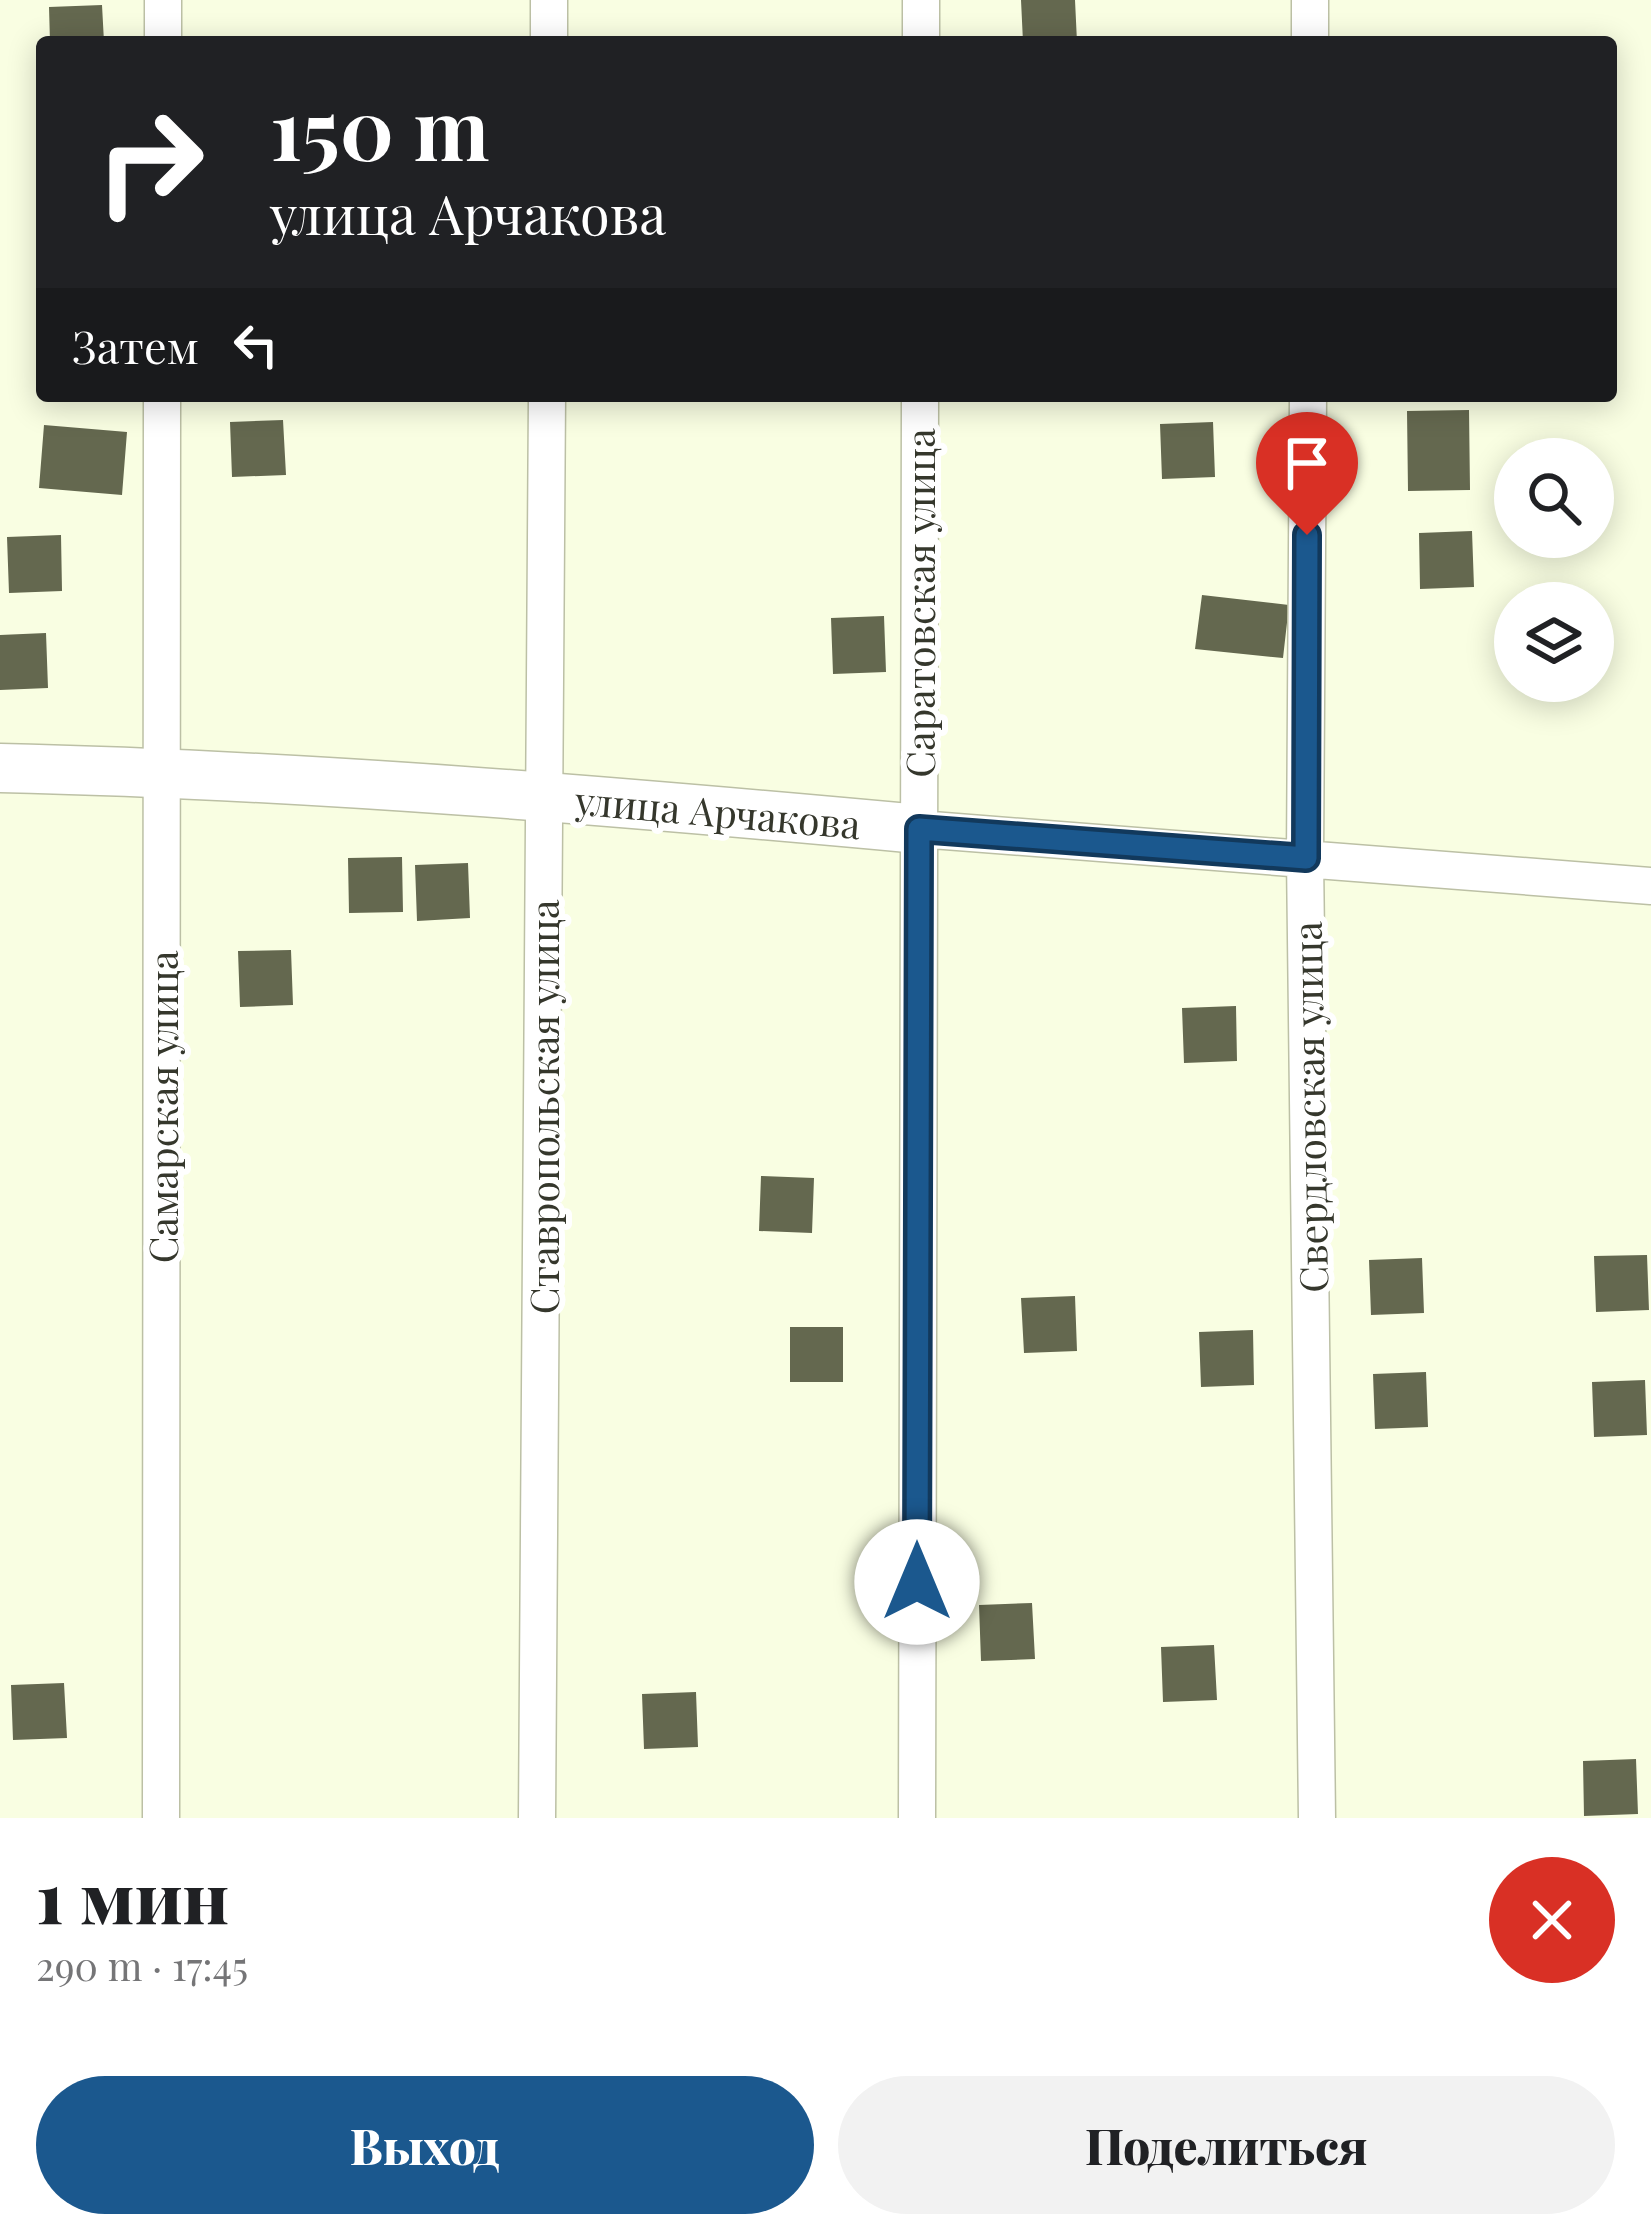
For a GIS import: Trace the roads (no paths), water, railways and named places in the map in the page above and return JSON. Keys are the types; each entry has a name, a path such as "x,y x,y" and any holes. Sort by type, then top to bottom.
{"street":[{"path":"163,0 163,36"},
{"path":"549,0 549,36"},
{"path":"921,0 921,36"},
{"path":"1310,0 1310,36"},
{"name":"Самарская улица","path":"161,1818 162,402"},
{"name":"Ставропольская улица","path":"537,1818 547,402"},
{"name":"Саратовская улица","path":"917,1818 920,402"},
{"name":"Свердловская улица","path":"1308,402 1306,858 1317,1818"},
{"name":"улица Арчакова","path":"0,768 162,771 546,795 1651,886"}]}
